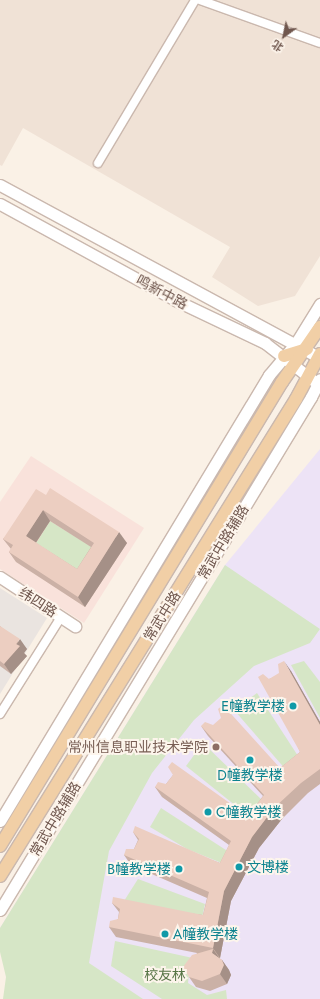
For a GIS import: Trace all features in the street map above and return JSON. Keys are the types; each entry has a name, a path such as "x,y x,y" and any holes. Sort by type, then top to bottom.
{"main road":[{"name":"常武中路","path":"0,846 295,364 307,349 320,327"},
{"path":"284,356 307,349"},
{"name":"常武中路","path":"0,876 317,381 320,356"}],"street":[{"path":"98,163 195,0"},
{"path":"200,0 320,43"},
{"name":"鸣新中路","path":"0,185 320,356"},
{"name":"鸣新中路","path":"0,204 175,300 265,343 317,381"},
{"path":"0,821 269,375 296,343 320,304"},
{"name":"常武中路辅路","path":"0,910 317,381"},
{"name":"纬四路","path":"0,577 75,626"},
{"path":"0,714 61,617"}],"shaded area":[{"path":"0,0 320,0 320,256 295,296 258,306 212,277 230,247 23,128 2,166 0,165"},
{"name":"常州信息职业技术学院","path":"320,449 320,999 103,999 0,928 225,565"},
{"path":"31,456 144,528 84,623 0,569 0,502"},
{"path":"0,588 47,618 0,694"}],"green space":[{"path":"50,521 101,553 84,579 34,547"},
{"path":"225,565 320,629 310,643 254,666 194,720 152,773 109,851 89,963 143,999 3,999 6,977 0,952 0,928"},
{"path":"304,661 320,682 320,718 291,665"},
{"path":"257,693 300,759 287,771 234,710"},
{"path":"203,743 265,803 251,818 186,766"},
{"path":"161,808 229,852 224,864 187,849 150,827"},
{"path":"138,879 205,904 202,918 124,901"},
{"name":"校友林","path":"115,941 202,960 189,974 188,983 207,995 226,990 227,999 162,999 111,966"}],"building":[{"path":"50,488 119,532 78,597 9,552 13,545 3,539 36,489 46,495","holes":["43,510 94,543 77,569 26,536"]},
{"path":"0,626 20,639 16,644 20,646 4,664 0,661"},
{"path":"284,661 320,725 320,769 301,783 274,808 252,837 224,891 213,948 109,927 110,921 118,919 120,909 112,903 113,897 203,915 209,892 124,855 126,849 134,849 139,839 133,832 135,826 220,863 231,841 155,787 158,782 166,784 173,775 168,767 172,762 248,816 264,795 201,726 205,722 213,725 221,718 218,709 223,705 280,768 300,752 258,677 263,674 269,679 279,673 278,664"},
{"path":"213,949 212,953 222,960 224,965 220,974 202,981 189,977 183,967 192,955"}],"place":[{"name":"E幢教学楼","path":"293,706"},
{"name":"常州信息职业技术学院","path":"216,747"},
{"name":"D幢教学楼","path":"250,760"},
{"name":"C幢教学楼","path":"208,812"},
{"name":"文博楼","path":"239,867"},
{"name":"B幢教学楼","path":"179,869"},
{"name":"A幢教学楼","path":"165,934"}]}
